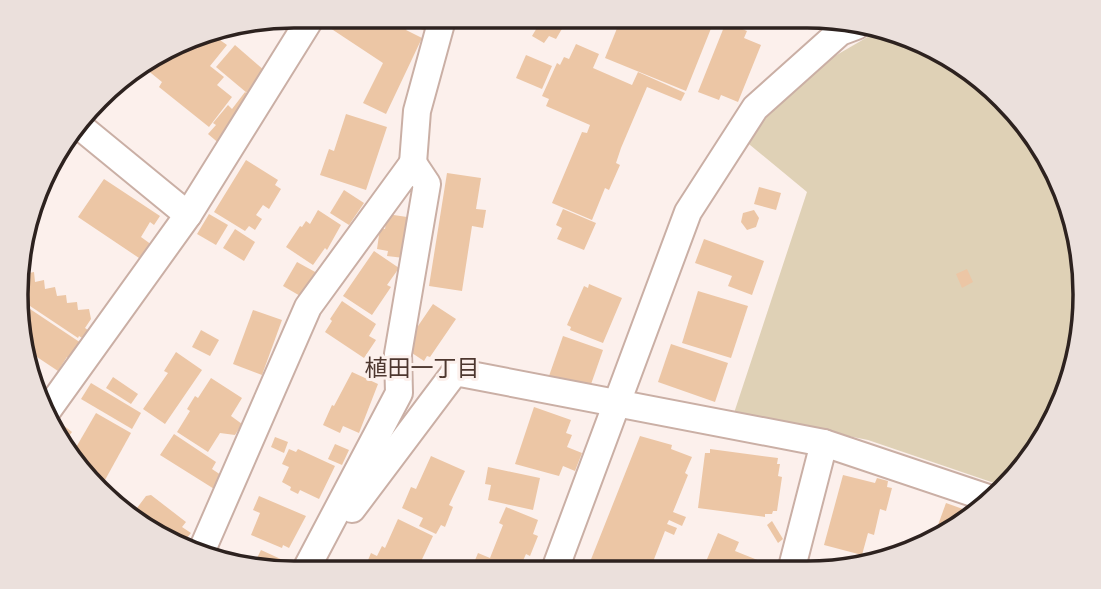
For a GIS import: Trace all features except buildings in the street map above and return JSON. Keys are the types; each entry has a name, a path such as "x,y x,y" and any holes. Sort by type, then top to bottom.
{"street":[{"path":"52,405 188,215 305,28"},
{"path":"204,545 308,307 413,163 417,111 440,28"},
{"path":"558,561 688,212 755,108 844,31"},
{"path":"85,130 188,215"},
{"path":"311,561 399,393 398,355 427,184 413,163"},
{"path":"314,561 455,372 824,443 981,496"},
{"path":"794,561 824,443"}],"shaded area":[{"path":"870,36 924,55 969,83 995,106 1028,146 1053,193 1071,260 1073,294 1068,346 1059,380 1046,412 1018,457 995,483 868,440 734,413 807,192 744,140 816,67"}],"district":[{"name":"植田一丁目","path":"422,368"}]}
